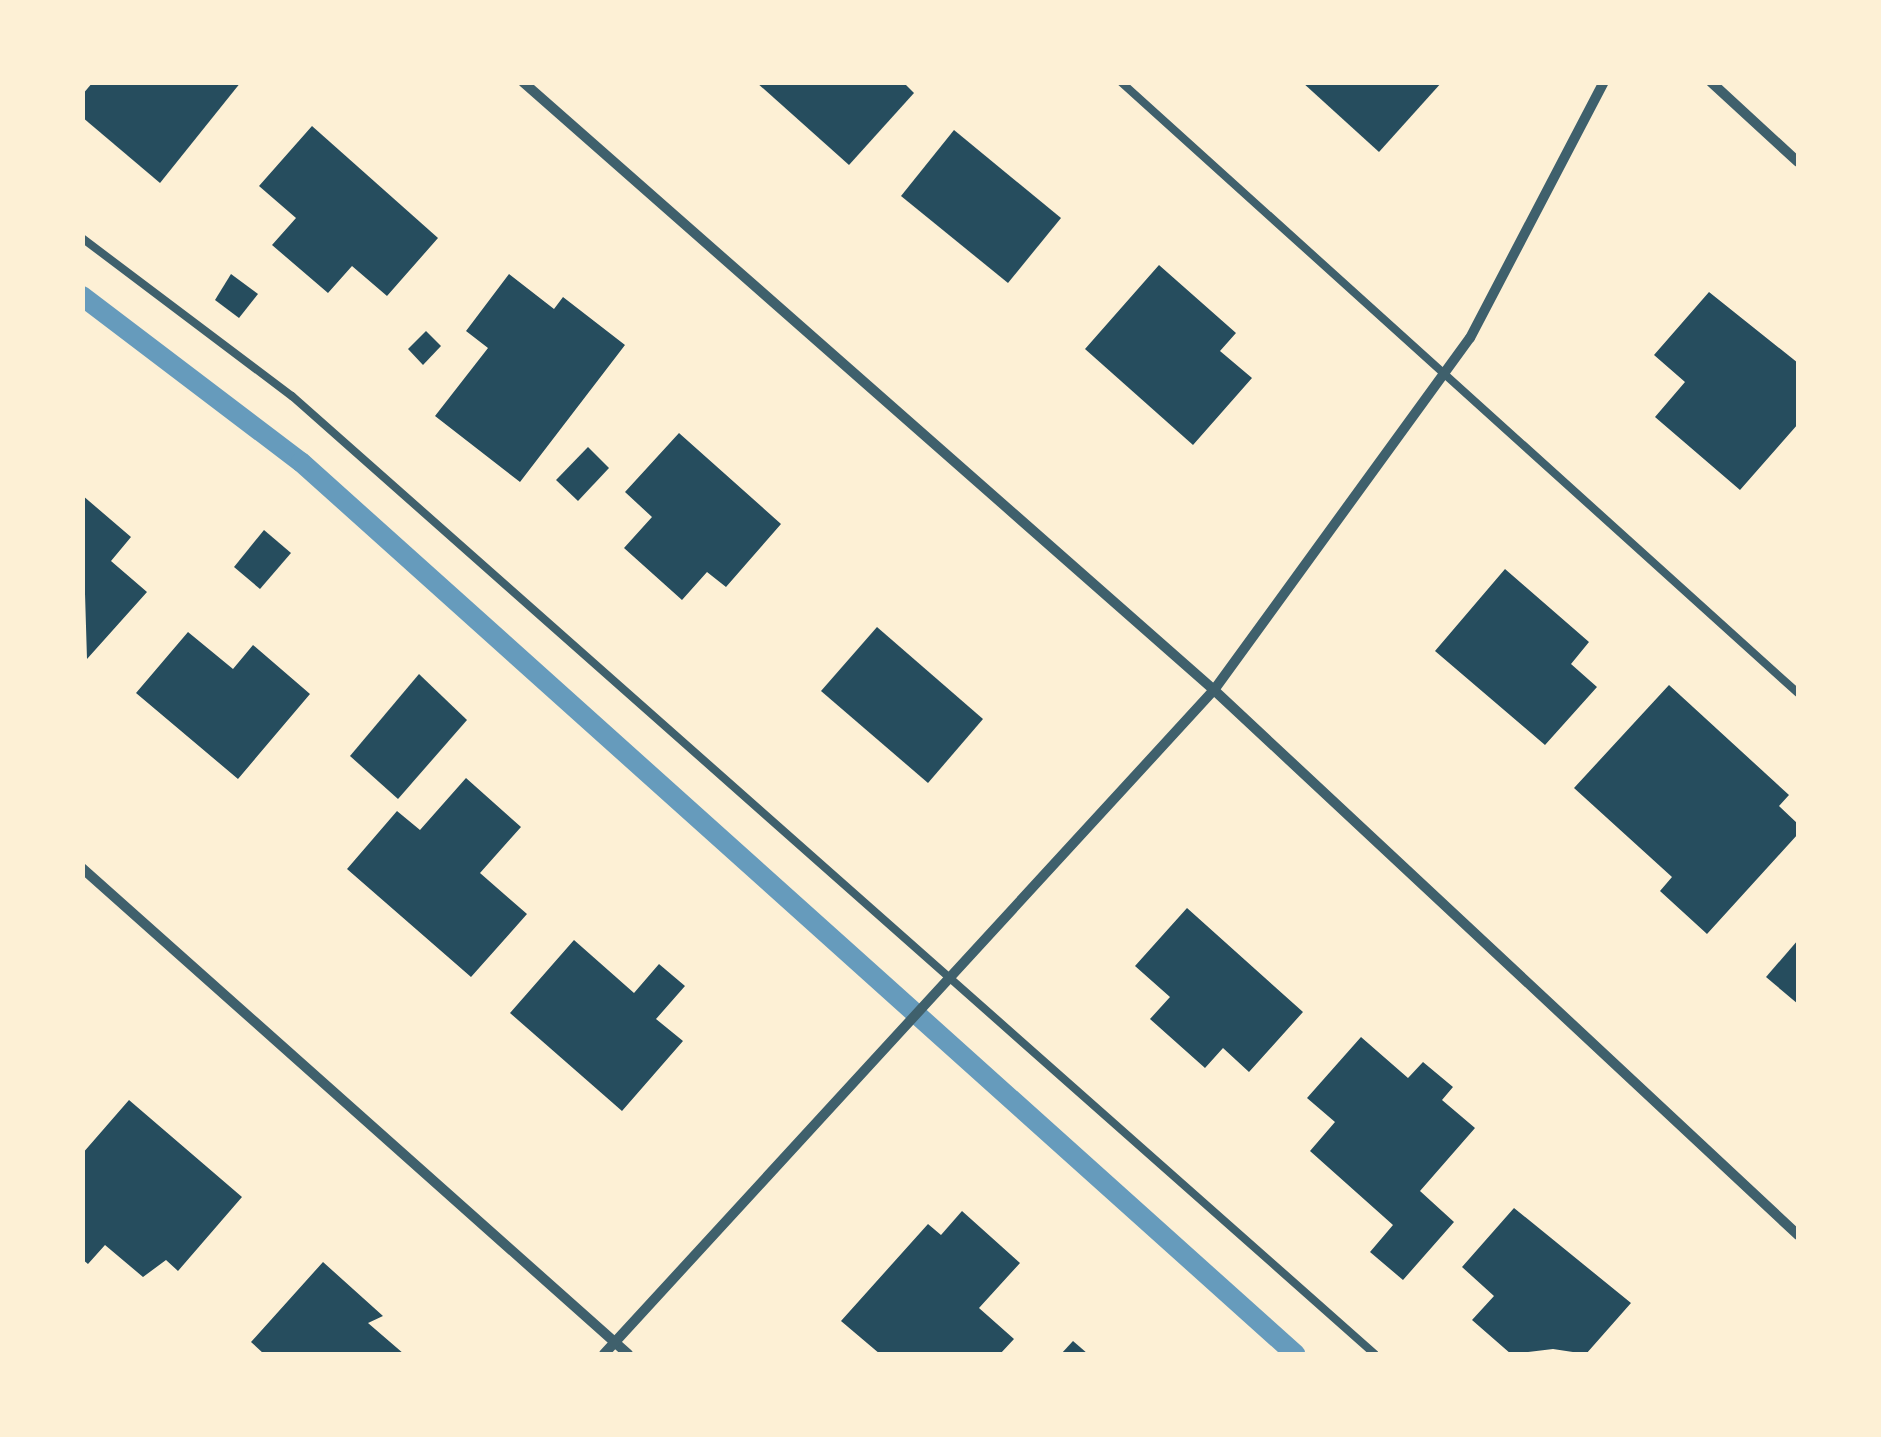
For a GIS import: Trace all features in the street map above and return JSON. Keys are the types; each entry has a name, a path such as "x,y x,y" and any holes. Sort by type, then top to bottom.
{"street":[{"path":"524,82 1214,690 1798,1234"},
{"path":"604,1354 1214,690 1470,338 1604,82"},
{"path":"1711,82 1798,162"},
{"path":"82,868 628,1354"}],"lane":[{"path":"1121,82 1798,692"},
{"path":"82,238 292,396 1374,1354"}],"building":[{"path":"93,82 241,82 160,183 82,117 82,95"},
{"path":"756,82 903,82 914,93 849,165"},
{"path":"1302,82 1442,82 1379,152"},
{"path":"312,126 438,238 387,296 352,266 328,293 272,245 296,218 259,186"},
{"path":"954,130 1061,218 1008,283 901,196"},
{"path":"1159,265 1236,333 1220,351 1252,378 1193,445 1085,349"},
{"path":"231,274 258,294 239,318 215,300"},
{"path":"509,274 554,309 563,297 625,345 520,482 435,416 488,348 466,331"},
{"path":"1709,292 1798,363 1798,424 1740,490 1655,417 1685,382 1654,355"},
{"path":"426,331 441,346 423,365 408,349"},
{"path":"679,433 781,524 726,587 707,572 682,600 624,548 652,517 625,492"},
{"path":"588,447 609,468 578,501 556,480"},
{"path":"82,495 131,537 111,561 147,592 87,659"},
{"path":"264,530 291,553 260,589 234,567"},
{"path":"1505,569 1589,642 1571,664 1597,687 1545,745 1435,651"},
{"path":"877,627 983,719 928,783 821,691"},
{"path":"188,632 233,669 253,645 310,694 238,779 136,693"},
{"path":"419,674 467,720 398,799 350,756"},
{"path":"1669,685 1789,795 1779,806 1798,824 1798,834 1707,934 1660,891 1672,877 1574,788"},
{"path":"466,778 521,827 480,873 527,914 471,977 347,869 397,811 420,830"},
{"path":"1187,908 1303,1012 1249,1072 1223,1048 1205,1068 1150,1019 1170,997 1135,966"},
{"path":"574,940 634,993 659,964 685,986 656,1019 683,1041 622,1111 510,1013"},
{"path":"1798,940 1798,1004 1766,977"},
{"path":"1361,1037 1408,1078 1423,1062 1453,1087 1442,1100 1475,1128 1420,1191 1454,1222 1403,1280 1370,1252 1393,1225 1310,1151 1335,1122 1307,1098"},
{"path":"129,1100 242,1197 178,1271 166,1260 143,1277 105,1245 88,1264 82,1259 82,1154"},
{"path":"1514,1208 1631,1303 1586,1354 1553,1349 1511,1354 1472,1320 1494,1296 1462,1267"},
{"path":"962,1211 1020,1263 979,1308 1014,1339 1000,1354 880,1354 841,1321 928,1224 941,1235"},
{"path":"323,1262 383,1316 368,1323 404,1354 264,1354 251,1342"},
{"path":"1073,1341 1088,1354 1061,1354"}],"waterway":[{"path":"82,296 301,462 1295,1354"}]}
